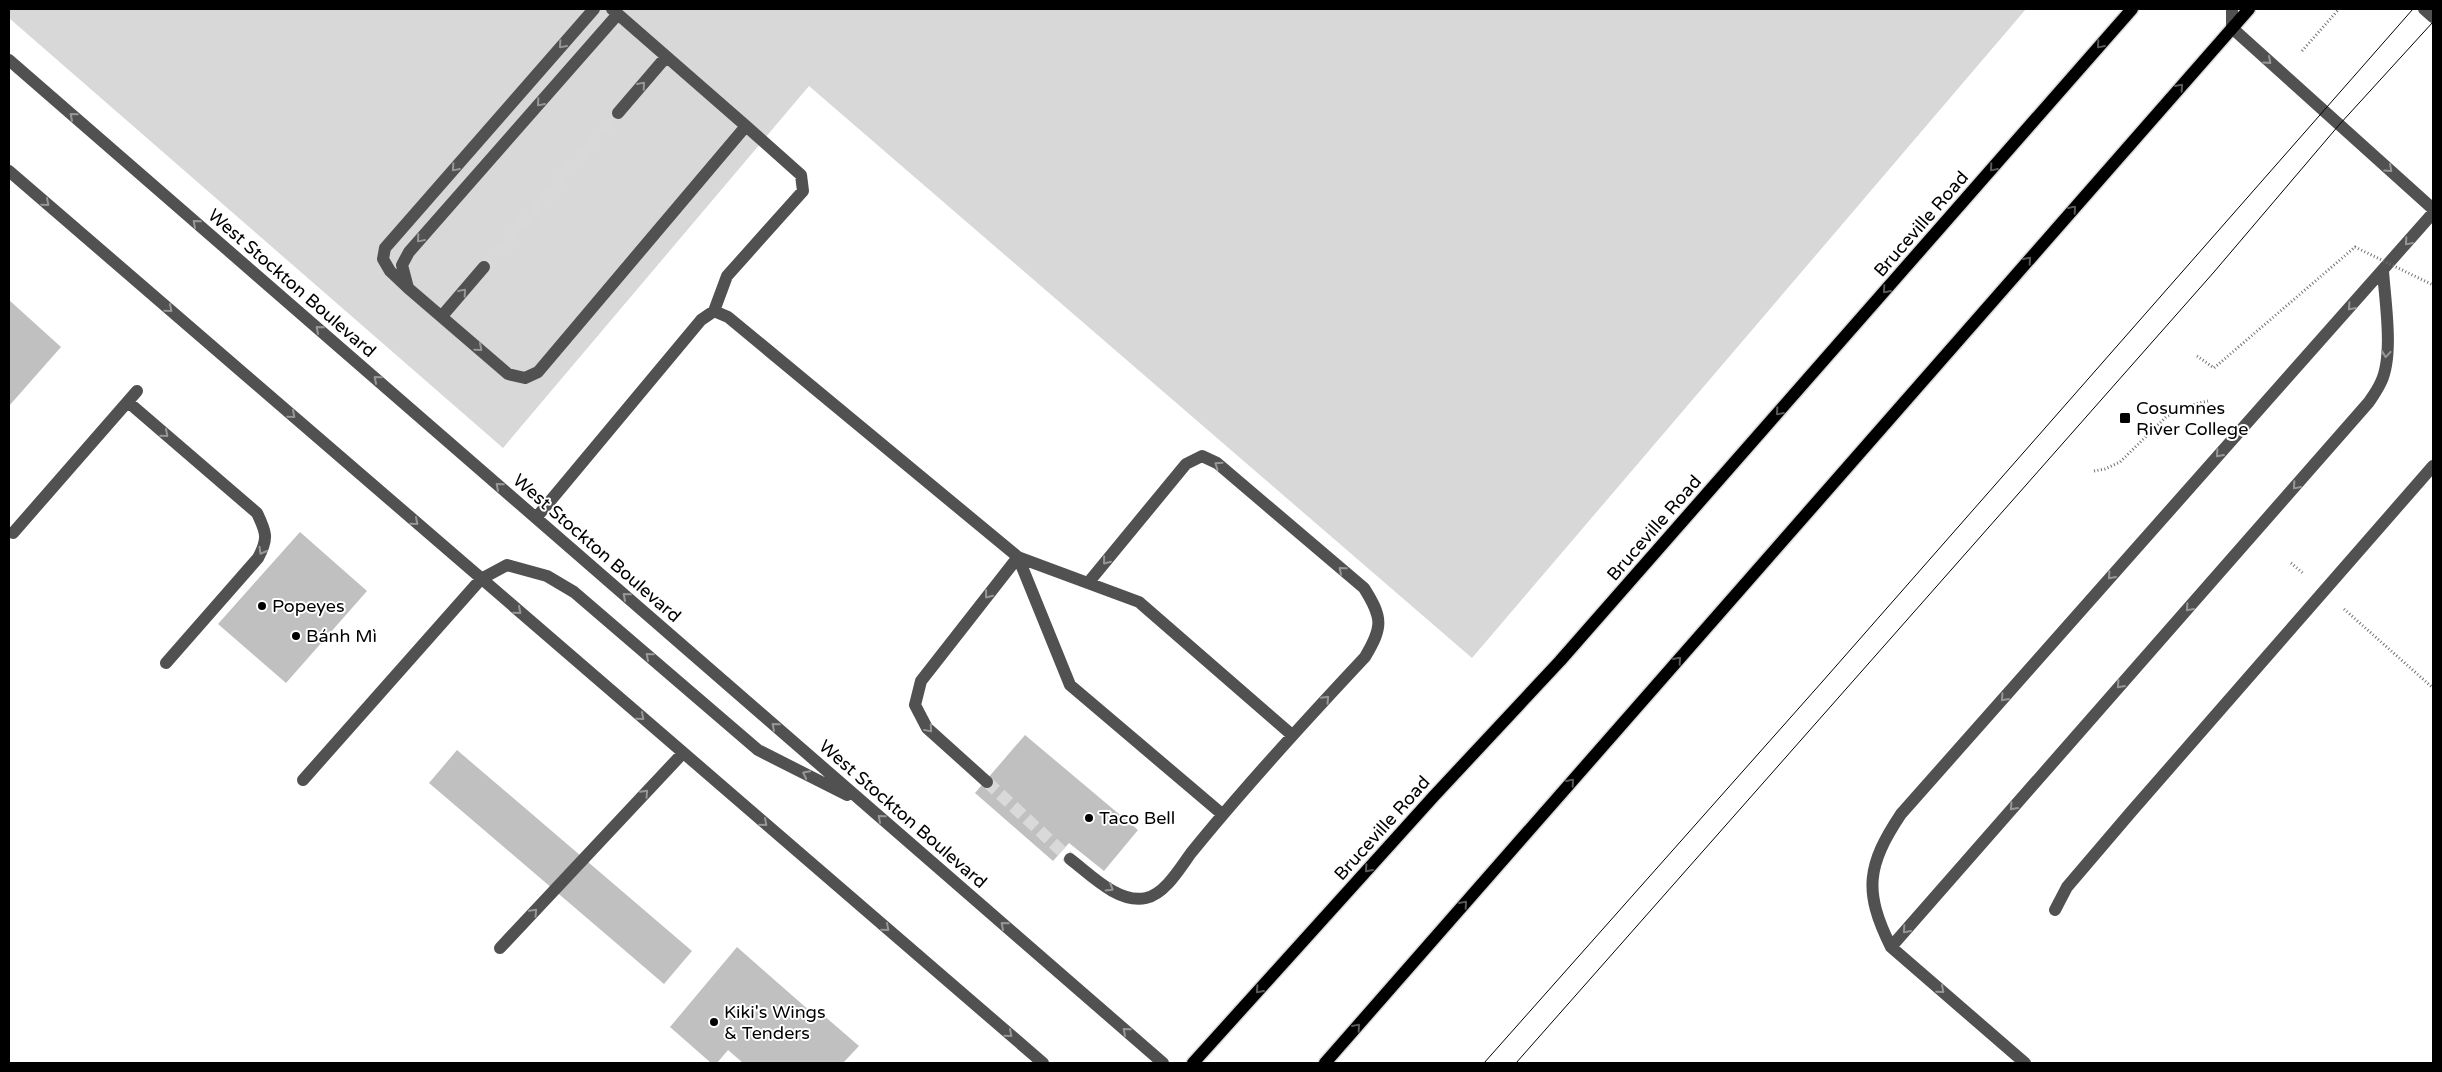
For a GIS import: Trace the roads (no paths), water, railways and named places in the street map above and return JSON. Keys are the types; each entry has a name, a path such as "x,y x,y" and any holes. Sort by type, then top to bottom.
{"main road":[{"name":"Bruceville Road","path":"1193,1063 1420,810 1578,640 2132,9"},
{"path":"1325,1063 2249,9"}],"street":[{"path":"594,9 385,248 383,259 390,271 508,374 525,378 538,372 746,126"},
{"path":"2232,9 2232,28 2433,210"},
{"path":"2424,9 2433,17"},
{"path":"408,288 402,265 409,252 615,11 801,175 803,191 727,276 714,311 701,320 536,518"},
{"path":"618,113 666,57"},
{"name":"West Stockton Boulevard","path":"9,60 1163,1063"},
{"path":"9,171 1043,1063"},
{"path":"2025,1063 1891,946 1881,927 1873,901 1874,864 1882,842 1901,814 2433,214"},
{"path":"442,316 484,267"},
{"path":"1891,946 2369,402 2382,382 2385,369 2387,344 2383,271"},
{"path":"714,311 728,317 1018,557 1139,602 1292,735"},
{"path":"14,533 137,392"},
{"path":"128,402 257,513 266,534 266,544 258,558 166,663"},
{"path":"1070,859 1109,888 1126,897 1146,898 1163,888 1222,814 1365,657 1377,636 1378,610 1364,588 1217,463 1202,456 1186,464 1088,583"},
{"path":"2055,910 2068,887 2131,812 2433,466"},
{"path":"987,782 927,728 915,705 921,681 1018,557"},
{"path":"1018,557 1070,685 1222,814"},
{"path":"303,780 481,579 507,565 547,576 574,592 758,750 865,804"},
{"path":"500,948 683,753"}],"tunnel":[{"path":"484,267 618,113"},
{"path":"987,782 1070,859"}],"tram line":[{"path":"1484,1063 1822,682 2413,9"},
{"path":"1516,1063 2214,272 2339,125 2433,22"}],"place":[{"name":"Cosumnes River College","path":"2125,418"},
{"name":"Popeyes","path":"262,606"},
{"name":"Bánh Mì","path":"296,636"},
{"name":"Taco Bell","path":"1089,818"},
{"name":"Kiki's Wings & Tenders","path":"714,1022"}]}
